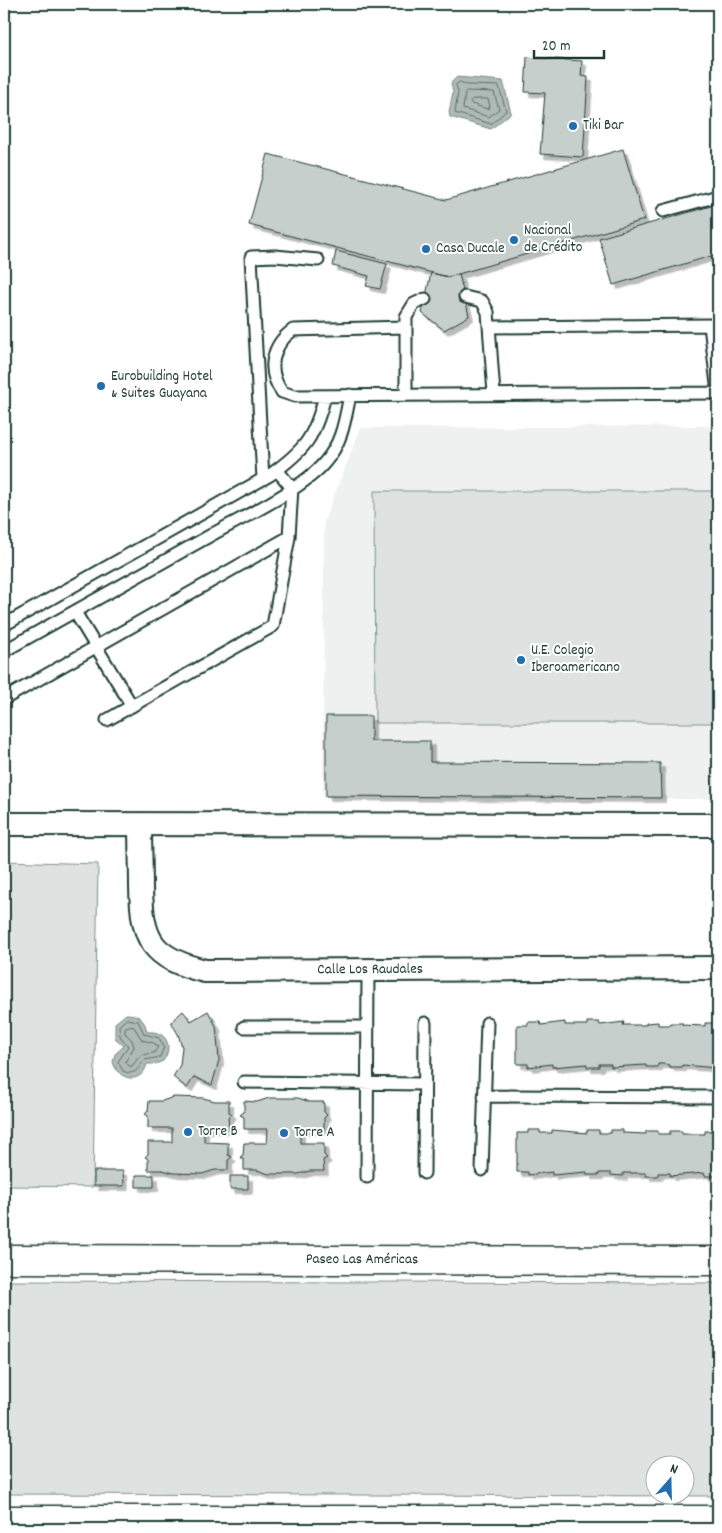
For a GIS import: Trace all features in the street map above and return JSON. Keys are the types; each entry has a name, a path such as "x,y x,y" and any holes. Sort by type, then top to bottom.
{"main road":[{"name":"Paseo Las Américas","path":"4,1259 718,1261"},
{"path":"4,1520 258,1525 718,1520"}],"street":[{"path":"4,824 140,826 718,825"},
{"name":"Calle Los Raudales","path":"140,826 142,910 145,931 153,944 164,955 183,966 205,971 718,968"}],"lane":[{"path":"663,212 718,196"},
{"path":"263,479 251,257 275,256 318,260"},
{"path":"464,297 474,298 484,303 488,312 494,394"},
{"path":"406,395 406,327 410,308 418,301 425,299"},
{"path":"406,327 303,328 293,330 277,345 273,360 277,386 286,395 325,396 718,393 710,325 490,327"},
{"path":"4,625 277,470 307,444 318,424 325,396"},
{"path":"4,651 248,515 292,488 324,463 337,445 344,428 350,396"},
{"path":"107,720 273,626 288,537 292,488 277,470"},
{"path":"4,699 288,537"},
{"path":"75,612 132,706"},
{"path":"367,1177 368,970"},
{"path":"424,1172 425,1023"},
{"path":"482,1170 486,1023"},
{"path":"244,1027 368,1028"},
{"path":"244,1082 424,1084"},
{"path":"484,1096 718,1097"}],"shaded area":[{"name":"U.E. Colegio Iberoamericano","path":"718,426 718,799 323,798 324,521 361,428"},
{"path":"374,491 718,491 718,723 375,723"},
{"path":"4,861 98,864 93,1187 4,1186"},
{"path":"4,1281 718,1283 718,1496 694,1496 694,1456 644,1456 644,1496 4,1494"}],"water":[{"path":"457,77 503,81 511,113 491,129 450,117 449,112 453,92 451,83"},
{"path":"126,1014 134,1015 141,1019 145,1024 147,1032 154,1032 163,1036 168,1045 163,1061 156,1064 147,1064 144,1071 135,1078 125,1077 113,1062 115,1054 124,1046 115,1038 115,1023"}],"building":[{"path":"527,57 582,61 581,76 588,77 583,157 540,154 545,93 525,92"},
{"path":"623,149 644,220 448,277 249,225 268,154 446,200"},
{"path":"718,204 718,254 613,285 599,238"},
{"path":"336,251 387,264 380,289 366,286 369,276 333,266"},
{"path":"431,273 448,277 459,274 469,316 444,330 422,313"},
{"path":"326,716 371,716 371,741 430,741 430,762 660,763 661,798 326,796"},
{"path":"183,1011 191,1021 208,1011 216,1026 219,1060 212,1085 194,1077 187,1088 173,1077 180,1065 182,1047 178,1034 171,1022"},
{"path":"528,1022 540,1022 541,1025 565,1022 565,1025 587,1025 587,1022 599,1022 600,1025 624,1022 623,1025 646,1025 646,1023 658,1022 658,1025 683,1023 682,1025 705,1026 705,1023 717,1023 718,1065 717,1068 682,1065 682,1067 670,1067 670,1065 664,1064 658,1064 658,1067 646,1067 646,1065 611,1067 611,1064 599,1064 599,1067 587,1067 587,1064 552,1067 552,1064 528,1067 528,1064 517,1064 517,1025 528,1025"},
{"name":"Torre B","path":"174,1097 229,1101 229,1112 232,1114 228,1117 229,1129 204,1129 204,1142 228,1143 228,1155 232,1157 228,1160 228,1170 215,1170 202,1174 148,1170 148,1159 145,1157 148,1154 148,1142 172,1142 172,1128 148,1128 148,1116 145,1114 148,1111 149,1101 162,1101"},
{"name":"Torre A","path":"269,1098 298,1098 310,1102 324,1102 324,1112 327,1115 324,1118 324,1130 300,1130 300,1143 324,1143 324,1155 327,1158 323,1160 324,1171 310,1171 298,1174 269,1174 257,1170 244,1170 244,1160 240,1157 243,1155 244,1143 267,1143 268,1129 244,1129 244,1117 240,1115 244,1112 244,1101 257,1102"},
{"path":"528,1130 540,1130 540,1133 552,1133 552,1130 587,1133 587,1130 599,1130 599,1133 611,1133 611,1130 623,1130 623,1133 646,1134 646,1131 658,1131 658,1134 682,1131 682,1134 705,1134 705,1131 717,1131 718,1173 717,1176 705,1176 704,1173 670,1176 670,1173 658,1173 658,1176 646,1176 646,1173 623,1173 623,1176 611,1175 611,1173 587,1175 587,1172 552,1175 552,1172 528,1175 528,1172 517,1172 517,1133 528,1133"},
{"path":"94,1171 123,1171 124,1186 94,1186"},
{"path":"136,1175 154,1175 154,1187 136,1187"},
{"path":"230,1176 248,1176 248,1189 230,1189"}],"place":[{"name":"Tiki Bar","path":"573,126"},
{"name":"Nacional de Crédito","path":"514,240"},
{"name":"Casa Ducale","path":"426,249"},
{"name":"Eurobuilding Hotel & Suites Guayana","path":"101,386"},
{"name":"U.E. Colegio Iberoamericano","path":"521,660"},
{"name":"Torre B","path":"188,1132"},
{"name":"Torre A","path":"284,1133"}]}
